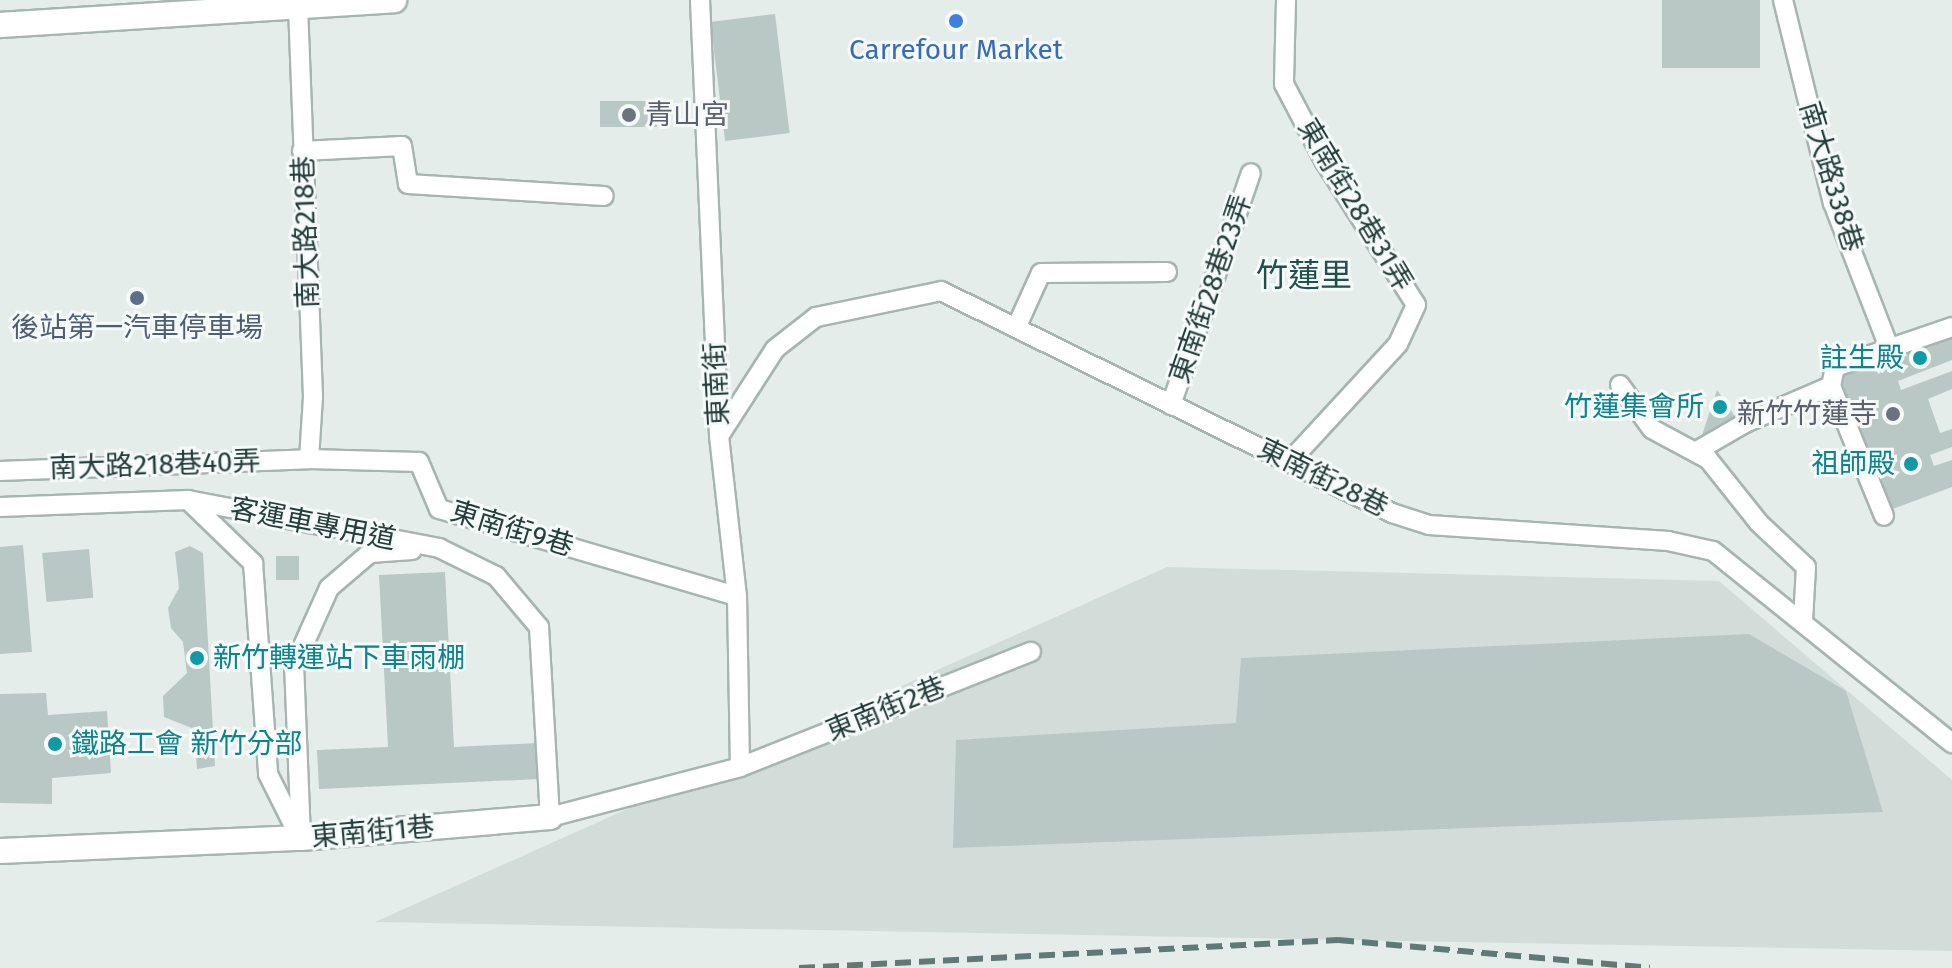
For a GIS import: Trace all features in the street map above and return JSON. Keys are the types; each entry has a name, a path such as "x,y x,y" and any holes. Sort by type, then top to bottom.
{"street":[{"path":"0,25 394,0"},
{"name":"東南街1巷","path":"0,851 301,838 550,817"}],"lane":[{"name":"東南街","path":"700,0 719,436 737,596 740,767"},
{"name":"東南街28巷31弄","path":"1286,0 1284,84 1325,162 1416,305 1398,344 1288,463"},
{"name":"南大路338巷","path":"1783,0 1833,203 1890,350"},
{"name":"南大路218巷","path":"298,6 313,397 309,459"},
{"path":"302,151 402,146 408,184 604,196"},
{"name":"東南街28巷23弄","path":"1171,405 1251,173"},
{"path":"1016,328 1041,273 1167,272"},
{"name":"東南街28巷","path":"719,436 775,349 816,317 941,291 1392,513 1429,525 1668,541 1713,551 1803,621 1900,706 1952,743"},
{"path":"1884,516 1831,386 1835,367 1952,327"},
{"path":"1620,385 1652,429 1708,459 1759,523 1806,567 1803,621"},
{"path":"1695,452 1745,423 1831,386"},
{"name":"南大路218巷40弄","path":"0,471 309,459"},
{"name":"東南街9巷","path":"309,459 419,462 439,509 737,596"},
{"name":"客運車專用道","path":"0,507 188,500 439,548 496,576 539,627 550,817"},
{"name":"客運車專用道","path":"188,500 253,563 268,774 301,838"},
{"name":"客運車專用道","path":"301,838 294,666 329,588 370,553 439,548"},
{"name":"東南街2巷","path":"740,767 1031,652"},
{"name":"東南街1巷","path":"550,817 740,767"}],"shaded area":[{"path":"1167,567 1719,581 1952,780 1952,951 375,922"}],"building":[{"path":"1662,0 1760,0 1760,68 1662,68"},
{"path":"775,14 790,133 725,141 710,22"},
{"name":"青山宮","path":"600,101 657,101 657,127 600,127"},
{"name":"新竹竹蓮寺","path":"1952,332 1952,360 1898,381 1901,390 1952,371 1952,389 1928,399 1940,433 1952,429 1952,447 1930,455 1934,466 1952,460 1952,487 1890,510 1838,373"},
{"name":"竹蓮集會所","path":"1717,390 1741,425 1698,447"},
{"path":"23,545 32,652 0,654 0,547"},
{"name":"新竹轉運站下車雨棚","path":"190,546 203,553 215,766 197,769 194,729 164,717 163,696 187,673 183,642 171,628 168,608 179,588 175,552"},
{"path":"89,549 93,598 46,602 42,553"},
{"path":"276,556 299,556 299,580 276,580"},
{"path":"445,572 454,747 538,743 539,779 319,789 317,750 388,747 379,575"},
{"path":"1749,634 1846,691 1883,812 953,848 956,740 1236,723 1241,658"},
{"name":"鐵路工會 新竹分部","path":"46,693 48,715 107,711 111,773 52,778 52,804 0,803 0,694"}],"railway":[{"path":"799,968 1338,940 1650,968"}],"place":[{"name":"Carrefour Market","path":"956,21"},
{"name":"青山宮","path":"629,115"},
{"name":"後站第一汽車停車場","path":"137,298"},
{"name":"註生殿","path":"1920,358"},
{"name":"竹蓮集會所","path":"1720,407"},
{"name":"新竹竹蓮寺","path":"1893,414"},
{"name":"祖師殿","path":"1911,464"},
{"name":"新竹轉運站下車雨棚","path":"197,658"},
{"name":"鐵路工會 新竹分部","path":"55,744"}],"district":[{"name":"竹蓮里","path":"1304,275"}]}
